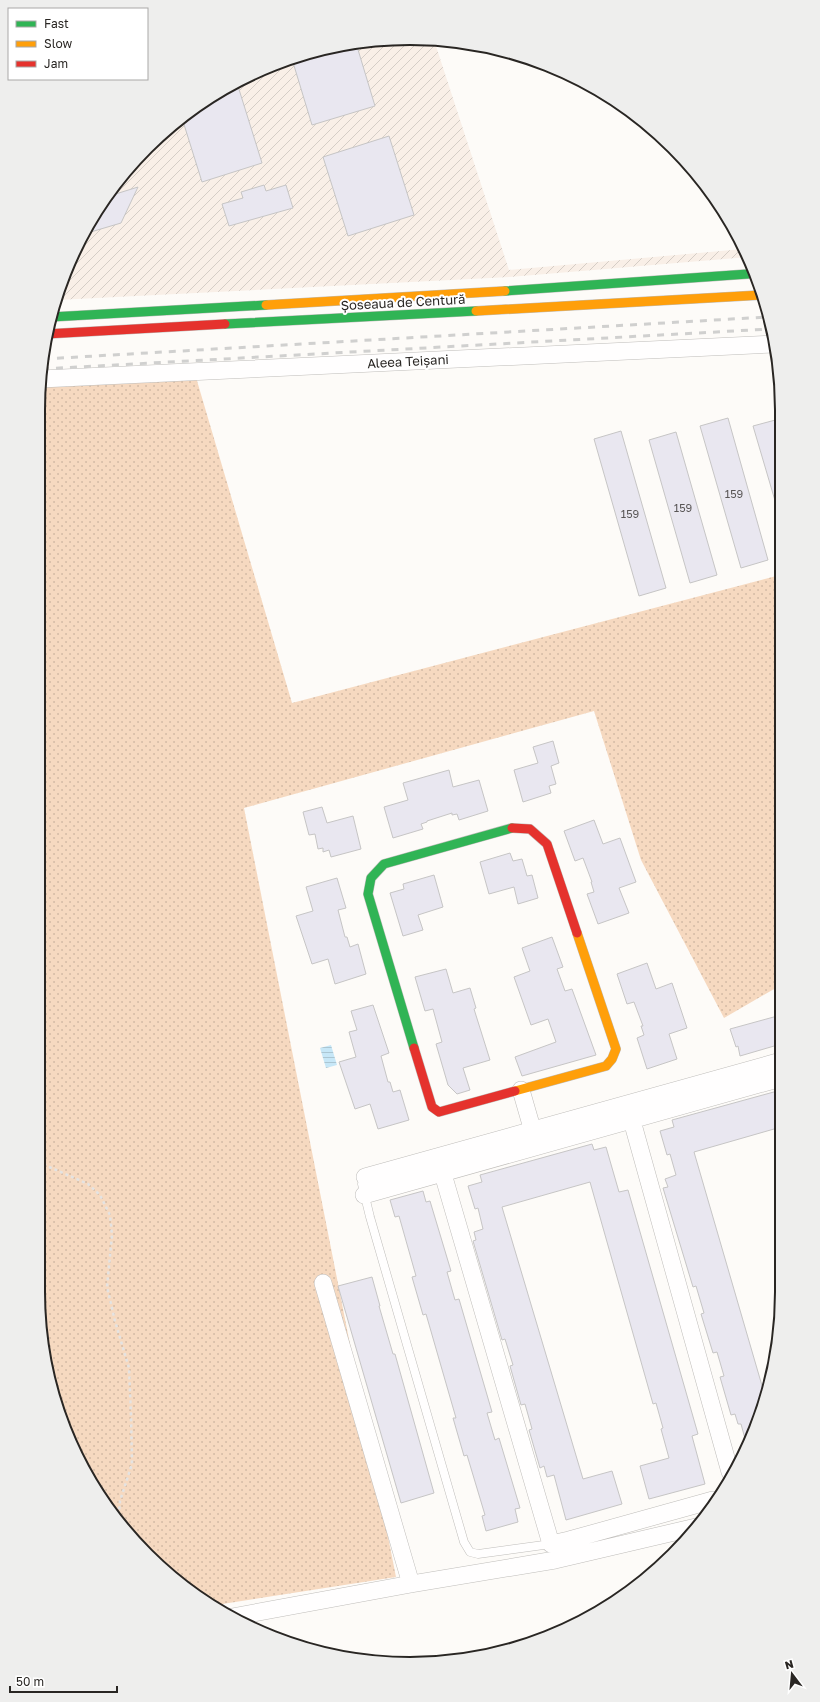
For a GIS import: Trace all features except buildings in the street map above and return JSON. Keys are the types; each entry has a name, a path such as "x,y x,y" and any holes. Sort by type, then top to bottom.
{"main road":[{"name":"Șoseaua de Centură","path":"57,317 478,293 749,274"},
{"name":"Șoseaua de Centură","path":"53,334 757,295"},
{"path":"512,828 530,829 547,844 616,1049 613,1058 606,1066 520,1090 442,1113 436,1111 432,1107 368,894 371,878 384,864 512,828"}],"street":[{"name":"Aleea Teișani","path":"47,379 769,344"},
{"path":"364,1195 440,1165 629,1112 775,1063"},
{"path":"629,1112 775,1079"},
{"path":"520,1090 534,1139"},
{"path":"629,1112 729,1468"},
{"path":"365,1177 440,1165"},
{"path":"440,1165 551,1544 709,1501"},
{"path":"323,1283 411,1584"},
{"path":"241,1615 411,1584 555,1560 687,1529"}],"lane":[{"path":"365,1177 362,1184 364,1195 467,1547 470,1552 478,1554 551,1544"}],"path":[{"path":"45,1165 88,1184 100,1195 110,1215 112,1235 107,1287 129,1368 131,1416 132,1464 120,1501 119,1512"}],"shaded area":[{"path":"386,46 436,46 509,270 737,250 741,258 510,277 62,300 73,270 94,227 120,188 152,152 188,120 228,94 270,73 293,64 339,52"},
{"path":"195,374 292,703 775,576 775,988 724,1018 641,860 594,711 244,808 396,1577 221,1604 188,1582 169,1566 152,1550 120,1514 94,1474 83,1453 64,1409 57,1386 48,1340 45,1292 45,410 46,382"}],"water":[{"path":"331,1045 337,1065 326,1068 320,1048"}],"railway":[{"path":"49,359 763,317"},
{"path":"47,369 766,329"}],"traffic: fast":[{"path":"505,291 749,274"},
{"path":"57,317 266,305"},
{"path":"225,324 476,311"},
{"path":"414,1048 368,894 371,878 384,864 512,828"}],"traffic: slow":[{"path":"266,305 505,291"},
{"path":"476,311 757,295"},
{"path":"515,1091 606,1066 612,1059 616,1049 577,933"}],"traffic: jam":[{"path":"53,334 225,324"},
{"path":"512,828 530,829 547,844 577,933"},
{"path":"414,1048 432,1107 439,1112 515,1091"}]}
